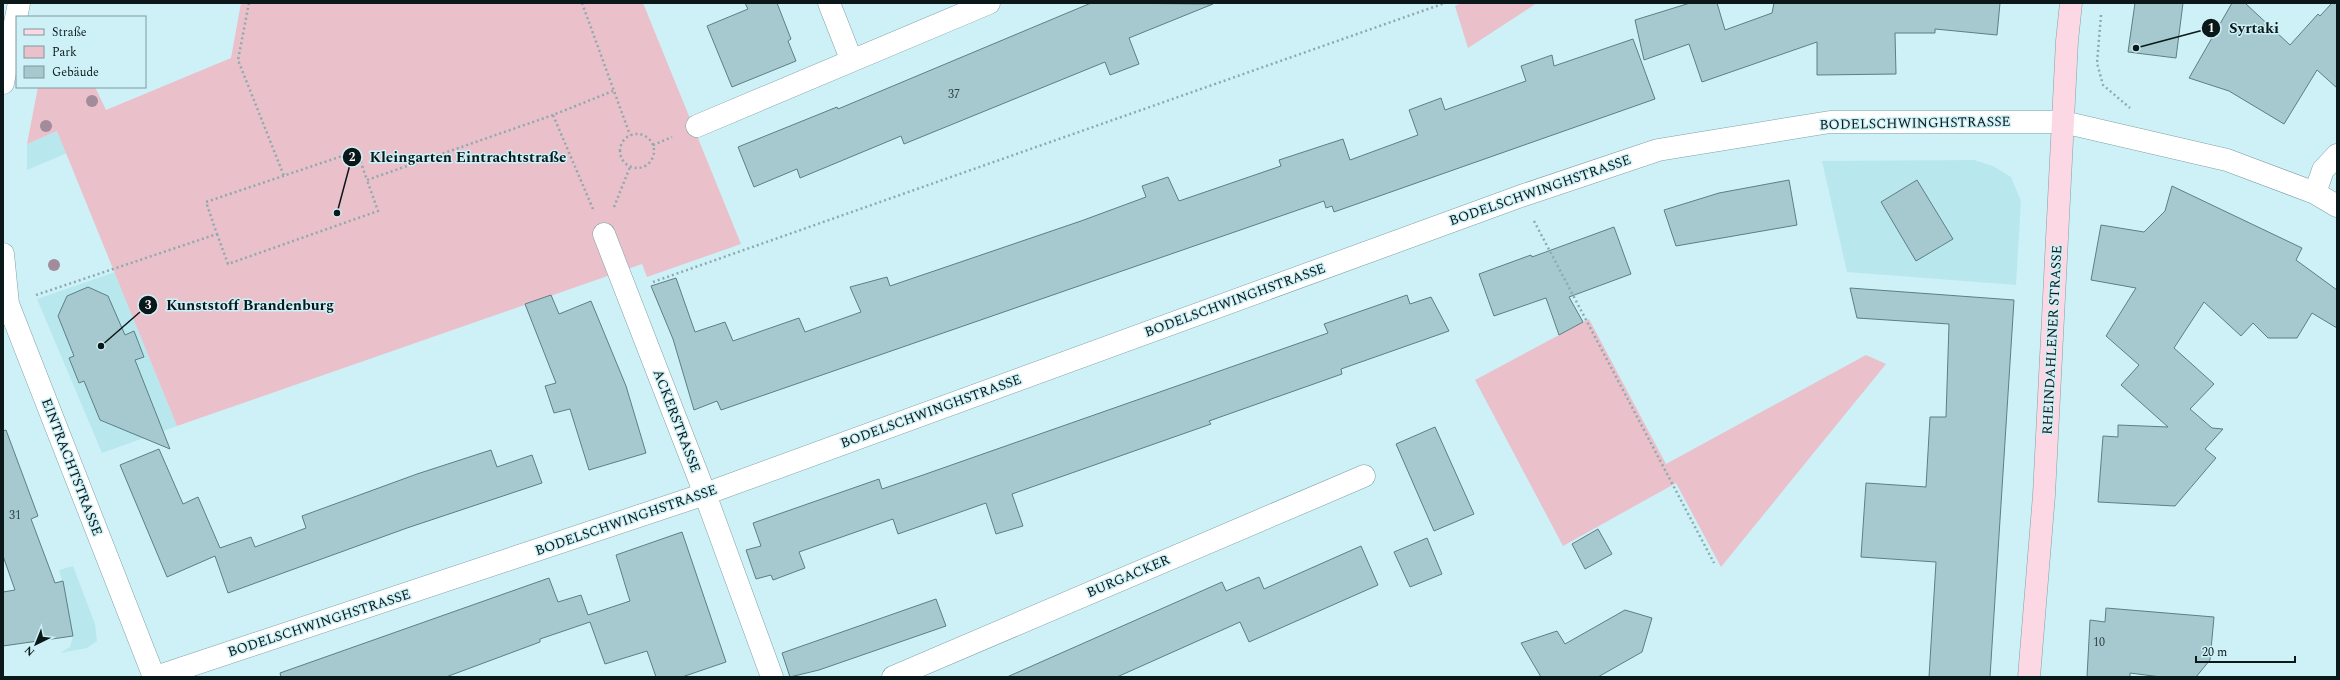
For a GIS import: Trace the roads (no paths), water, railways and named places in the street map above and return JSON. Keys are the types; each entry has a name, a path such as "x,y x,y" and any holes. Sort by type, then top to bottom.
{"main road":[{"name":"RHEINDAHLENER STRASSE","path":"2029,677 2044,495 2067,41 2071,3"}],"street":[{"path":"16,16 19,3"},
{"path":"829,3 851,59"},
{"path":"697,126 851,59 990,3"},
{"path":"3,83 16,18"},
{"name":"BODELSCHWINGHSTRASSE","path":"155,677 705,494 1521,196 1658,150 1830,122 2063,122 2126,135 2227,160 2315,193 2337,206"},
{"path":"2315,193 2323,170 2337,155"},
{"name":"ACKERSTRASSE","path":"604,234 628,290 772,677"},
{"name":"EINTRACHTSTRASSE","path":"3,254 8,304 155,677"},
{"name":"BURGACKER","path":"893,677 1364,476"}],"place":[{"name":"Syrtaki","path":"2136,48"},
{"name":"Kleingarten Eintrachtstraße","path":"337,213"},
{"name":"Kunststoff Brandenburg","path":"101,346"}]}
